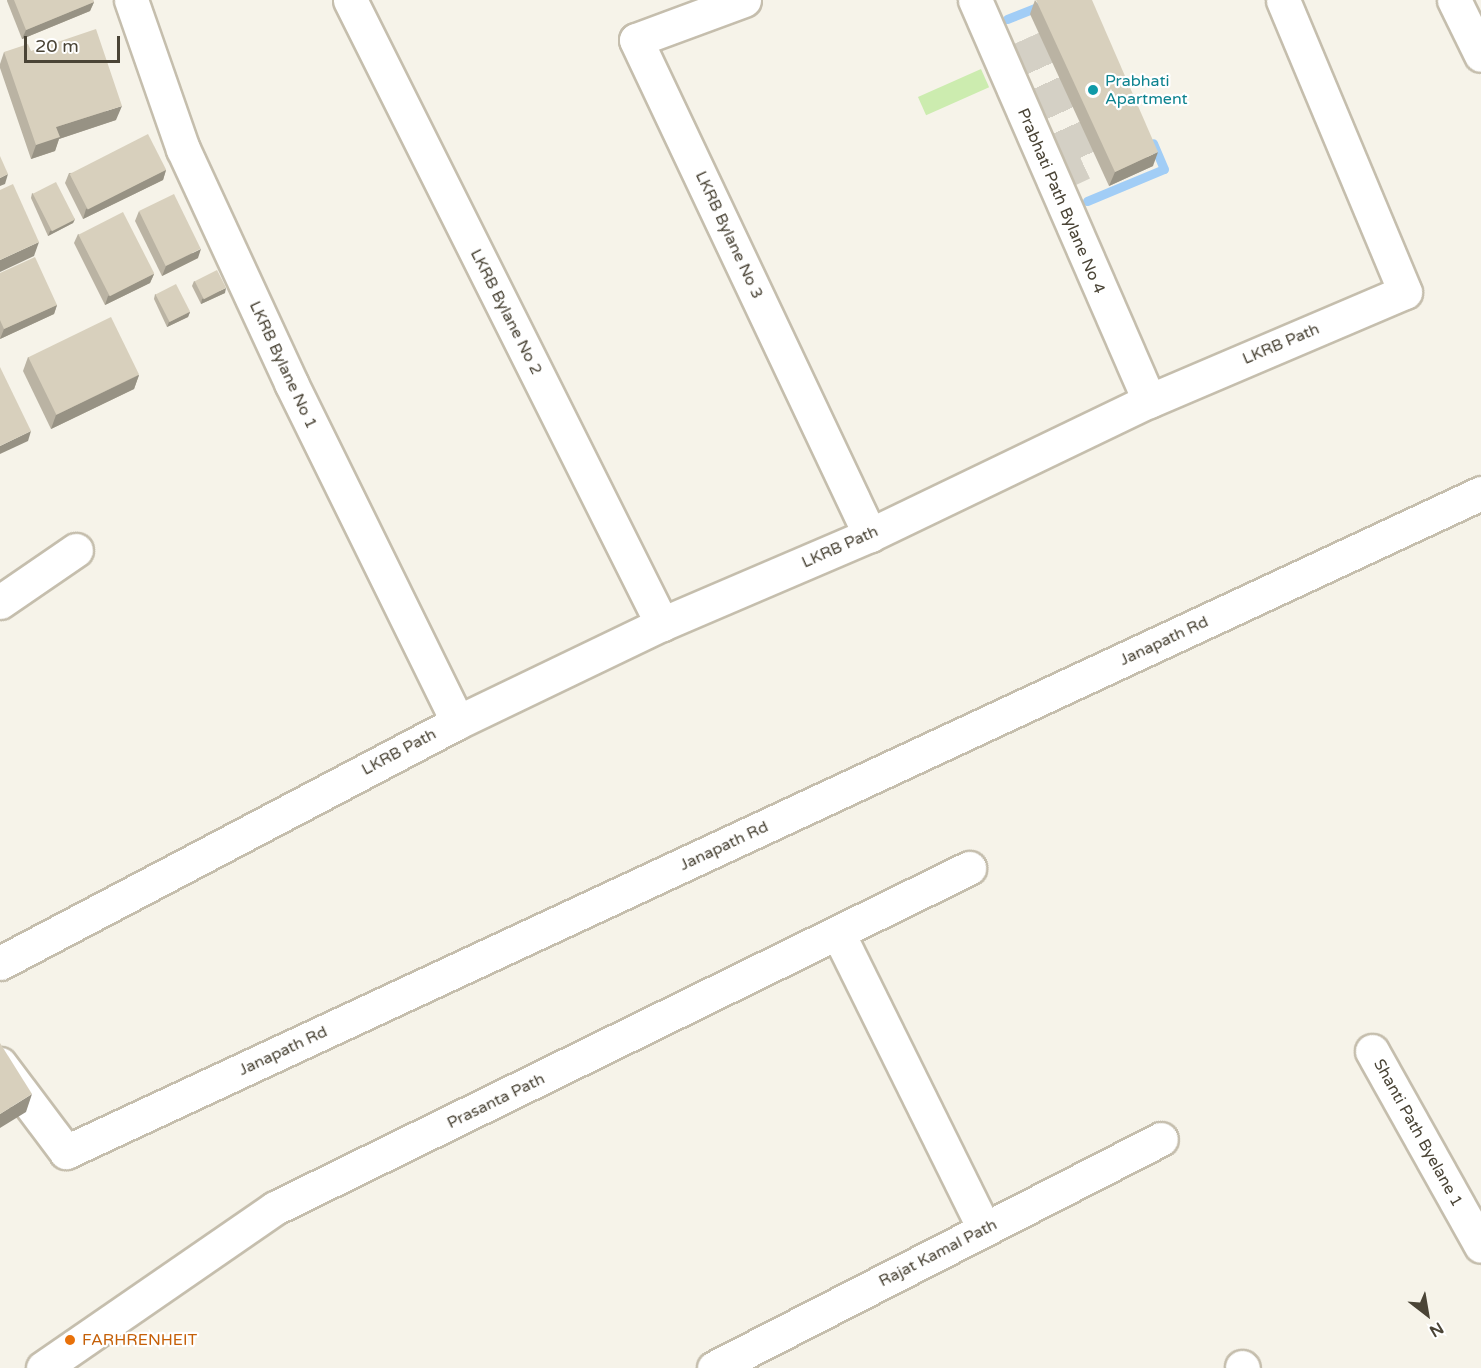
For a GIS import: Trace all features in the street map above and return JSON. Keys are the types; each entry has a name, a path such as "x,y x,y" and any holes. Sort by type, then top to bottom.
{"street":[{"name":"LKRB Bylane No 1","path":"131,0 183,148 291,383 458,722"},
{"name":"LKRB Bylane No 2","path":"350,0 662,624"},
{"name":"LKRB Bylane No 3","path":"744,0 636,40 870,535"},
{"name":"Prabhati Path Bylane No 4","path":"975,0 1149,401"},
{"name":"LKRB Path","path":"0,963 458,722 662,624 870,535 1149,401 1406,292 1283,0"},
{"path":"1454,0 1481,55"},
{"name":"Janapath Rd","path":"0,1064 66,1152 1481,493"},
{"path":"0,602 76,549"},
{"name":"Prasanta Path","path":"43,1368 275,1208 969,868"},
{"path":"838,933 984,1229"},
{"name":"Shanti Path Byelane 1","path":"1372,1051 1481,1246"},
{"name":"Rajat Kamal Path","path":"714,1368 1161,1139"}],"green space":[{"path":"981,69 989,87 926,115 918,97"}],"building":[{"path":"14,0 93,0 94,2 26,30"},
{"name":"Prabhati Apartment","path":"1036,0 1092,0 1158,152 1115,172"},
{"path":"96,29 122,106 56,127 60,137 36,145 4,52 28,44 31,51"},
{"path":"148,134 166,170 88,210 70,174"},
{"path":"0,156 8,174 0,178"},
{"path":"56,182 75,219 52,231 33,194"},
{"path":"13,184 39,242 0,260 0,190"},
{"path":"174,194 201,249 166,266 139,211"},
{"path":"123,212 154,273 110,296 78,235"},
{"path":"35,257 57,305 4,329 0,320 0,273"},
{"path":"217,270 226,288 204,299 195,281"},
{"path":"176,284 190,312 170,322 156,294"},
{"path":"111,317 139,375 56,415 28,357"},
{"path":"0,367 31,431 0,446"},
{"path":"0,1043 32,1094 0,1114"}],"waterway":[{"path":"1007,19 1055,0"},
{"path":"1087,201 1164,169 1153,143"}],"tunnel":[{"path":"1026,38 1083,163 1051,178"}],"place":[{"name":"Prabhati Apartment","path":"1093,90"},
{"name":"FARHRENHEIT","path":"70,1340"}]}
